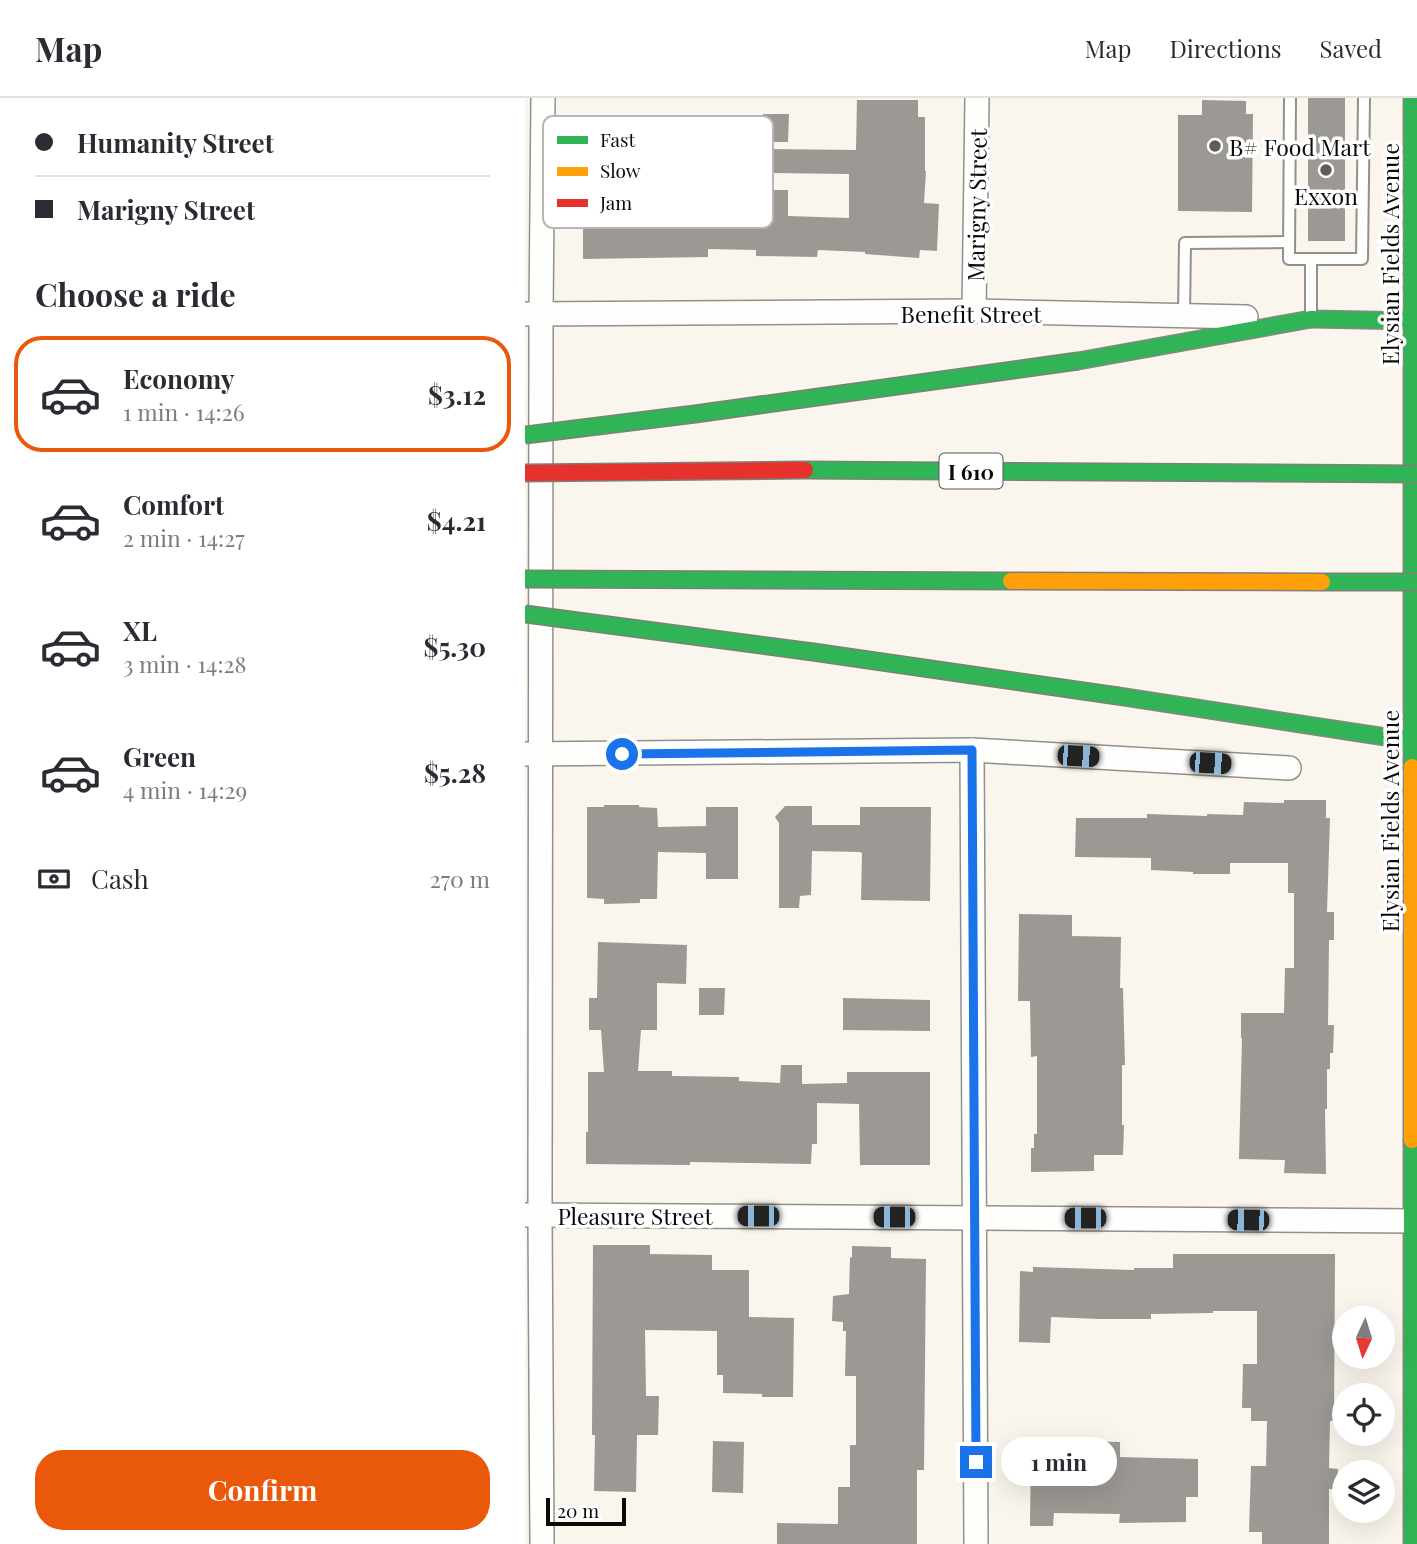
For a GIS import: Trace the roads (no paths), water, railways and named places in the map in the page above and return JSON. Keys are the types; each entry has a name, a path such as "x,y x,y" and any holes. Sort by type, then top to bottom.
{"main road":[{"name":"Elysian Fields Avenue","path":"1412,98 1415,156 1415,1221 1412,1544"},
{"name":"Benefit Street","path":"1311,319 1414,321"},
{"path":"525,435 1078,361 1311,319"},
{"name":"I 610","path":"525,473 799,470 1417,474"},
{"path":"525,579 1417,582"},
{"path":"525,614 813,652 1414,741"}],"street":[{"path":"542,1544 532,1215 533,314 543,98"},
{"name":"Marigny Street","path":"974,311 977,98"},
{"name":"Benefit Street","path":"533,314 974,311 1311,319"},
{"path":"533,754 972,750 1289,768"},
{"path":"972,750 976,1544"},
{"name":"Pleasure Street","path":"532,1215 1415,1221"}],"lane":[{"path":"1290,98 1289,259 1362,260 1364,98"},
{"path":"1184,316 1185,243 1289,242"},
{"path":"1311,259 1311,319"}],"place":[{"name":"B# Food Mart","path":"1215,146"},
{"name":"Exxon","path":"1326,170"}]}
